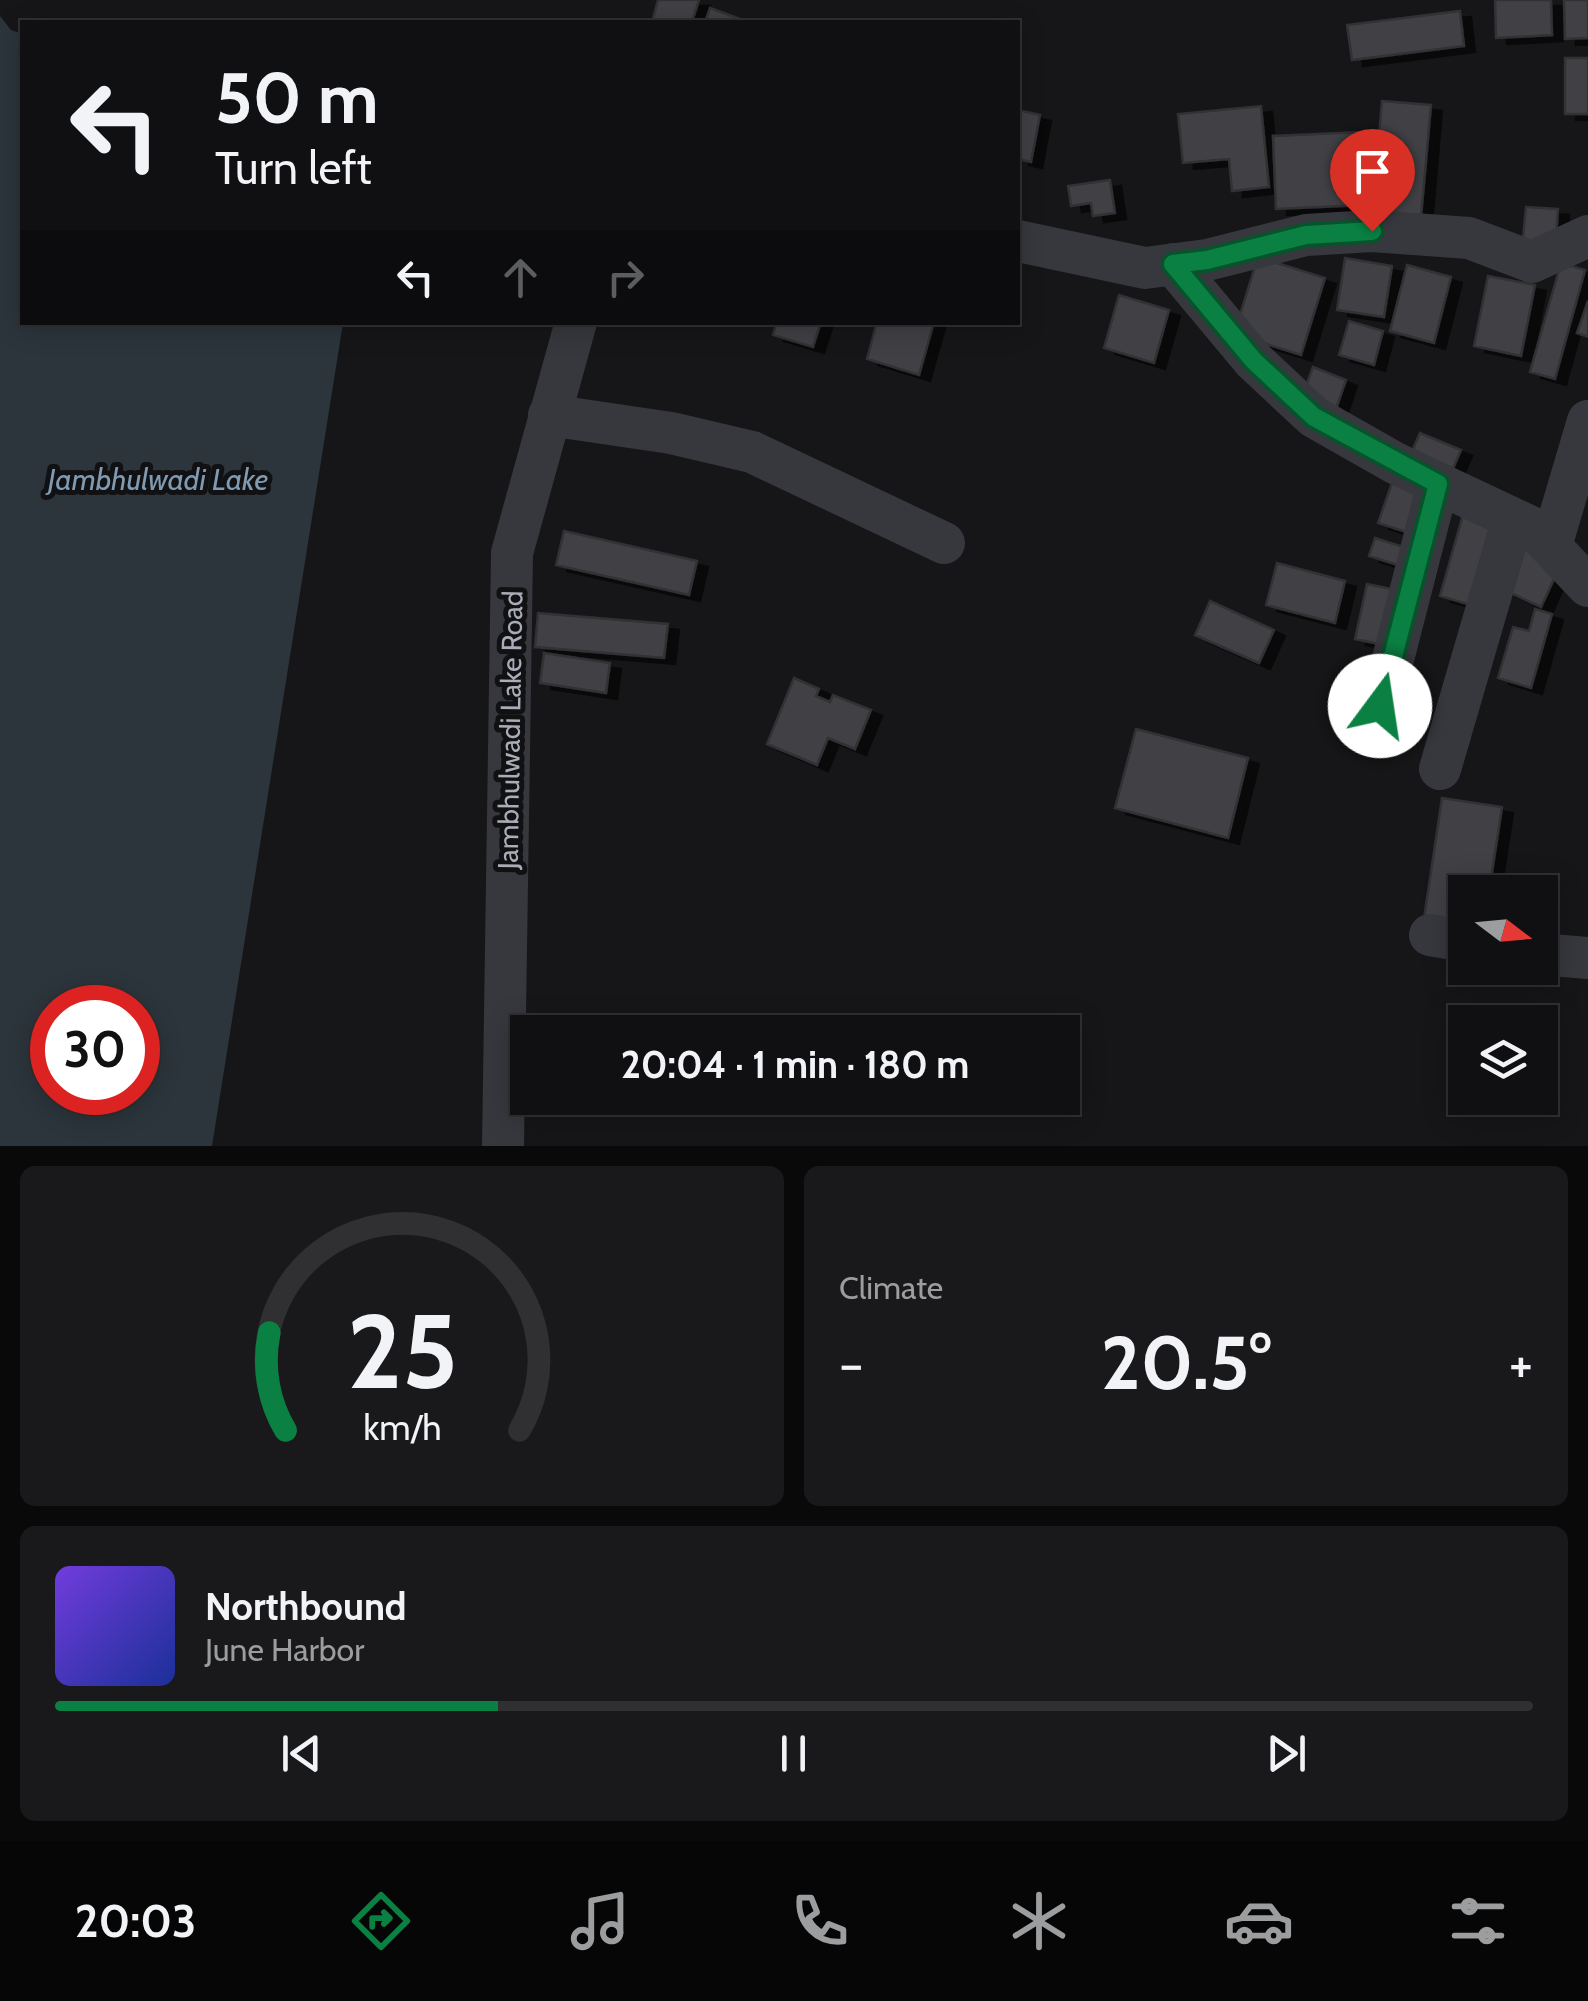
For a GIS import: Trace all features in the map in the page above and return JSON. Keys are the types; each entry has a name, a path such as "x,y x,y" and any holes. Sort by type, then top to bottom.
{"street":[{"path":"1020,241 1145,268 1207,260 1306,235 1372,231 1469,238 1532,262 1588,236"},
{"path":"1173,264 1254,361 1314,417 1438,484 1533,528 1588,586"},
{"name":"Jambhulwadi Lake Road","path":"503,1146 512,553 575,325"},
{"path":"548,414 671,433 752,452 944,543"},
{"path":"1551,546 1585,440"},
{"path":"1380,706 1438,484"},
{"path":"1440,769 1513,519"},
{"path":"1558,956 1588,958"}],"water":[{"name":"Jambhulwadi Lake","path":"0,16 11,30 20,33 20,325 343,325 212,1146 0,1146"}],"building":[{"path":"658,0 699,0 693,20 653,20"},
{"path":"1495,0 1551,0 1552,35 1496,38"},
{"path":"1564,0 1588,0 1588,38 1565,39"},
{"path":"710,8 743,20 706,20"},
{"path":"1460,11 1464,46 1352,60 1347,25"},
{"path":"1565,58 1588,58 1588,114 1565,114"},
{"path":"1382,101 1431,105 1421,217 1372,213"},
{"path":"1261,106 1269,187 1232,191 1229,159 1183,163 1178,114"},
{"path":"1020,110 1040,115 1031,162 1020,159"},
{"path":"1362,132 1365,205 1276,209 1273,136"},
{"path":"1110,180 1115,213 1093,216 1091,203 1071,206 1068,186"},
{"path":"1526,207 1558,209 1555,251 1522,248"},
{"path":"1258,257 1325,278 1301,355 1234,334"},
{"path":"1345,258 1392,266 1384,317 1337,310"},
{"path":"1561,263 1585,270 1555,379 1530,372"},
{"path":"1407,265 1451,277 1434,343 1390,331"},
{"path":"1488,276 1535,285 1521,356 1474,346"},
{"path":"1119,295 1169,310 1154,363 1104,348"},
{"path":"1588,301 1588,337 1577,333"},
{"path":"1349,321 1383,331 1374,365 1339,355"},
{"path":"776,325 820,325 813,347 773,335"},
{"path":"876,325 933,325 919,375 867,359"},
{"path":"1313,367 1346,380 1334,415 1300,402"},
{"path":"1420,433 1461,450 1448,480 1407,463"},
{"path":"1393,480 1420,490 1406,532 1378,523"},
{"path":"1464,511 1506,523 1481,608 1440,596"},
{"path":"564,531 697,561 689,595 556,565"},
{"path":"1375,538 1416,551 1410,569 1369,556"},
{"path":"1519,544 1561,564 1541,607 1498,587"},
{"path":"1277,563 1345,581 1335,623 1266,605"},
{"path":"1367,584 1396,590 1384,645 1355,639"},
{"path":"1210,601 1274,630 1259,663 1195,635"},
{"path":"1535,609 1552,614 1531,688 1498,678 1513,627 1529,631"},
{"path":"538,613 668,624 664,658 535,647"},
{"path":"544,653 610,663 606,693 540,683"},
{"path":"794,678 819,689 816,696 830,702 833,695 871,710 855,749 828,738 817,765 767,744"},
{"path":"1136,729 1248,758 1228,838 1115,808"},
{"path":"1442,798 1502,807 1492,875 1448,875 1448,929 1423,925"}],"route":[{"path":"1372,231 1306,235 1207,260 1173,264 1254,361 1314,417 1438,484 1380,706"}]}
